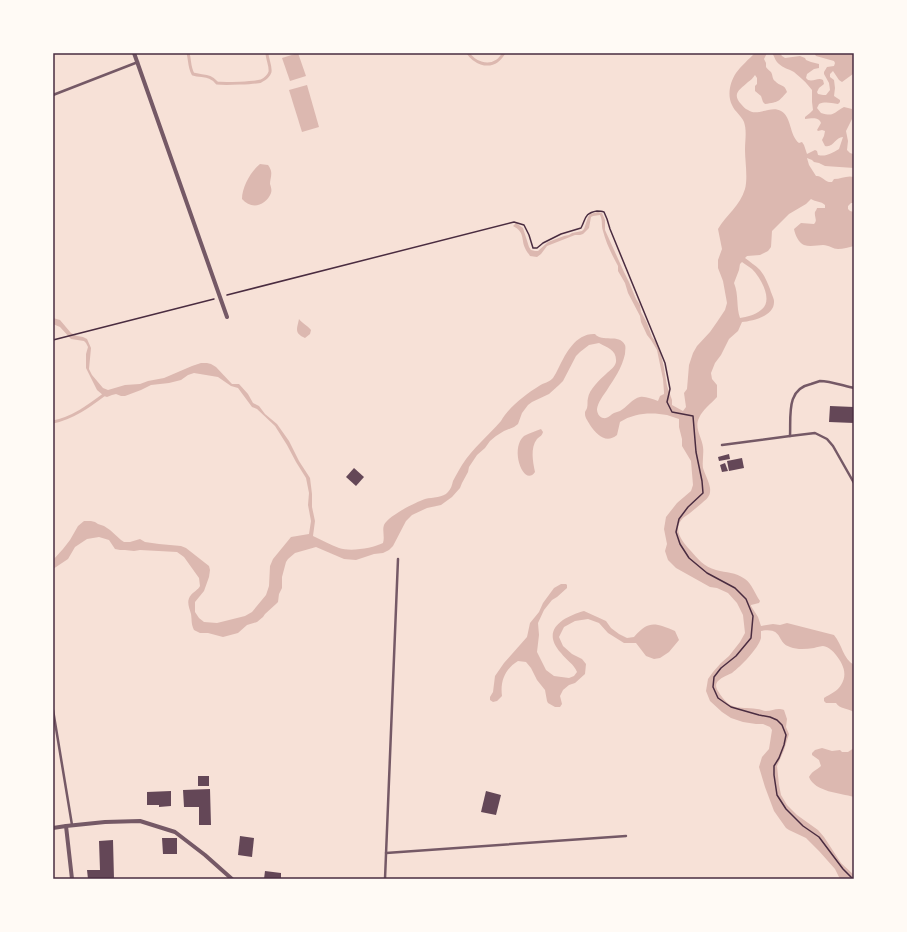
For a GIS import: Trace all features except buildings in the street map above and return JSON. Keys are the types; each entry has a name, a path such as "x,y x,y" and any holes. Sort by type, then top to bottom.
{"street":[{"path":"134,53 227,317"},
{"path":"53,828 105,822 140,821 175,832 205,854 232,879"},
{"path":"66,826 72,879"}],"lane":[{"path":"53,96 138,62"},
{"path":"790,436 791,403 794,394 798,389 807,384 820,381 854,388"},
{"path":"722,445 815,433 827,439 833,446 854,483"},
{"path":"385,879 398,560"},
{"path":"53,710 72,825"},
{"path":"386,853 626,836"}],"path":[{"path":"222,297 514,222 524,225 533,248 536,248 543,242 561,234 581,228 585,218 590,212 604,212 665,363 670,389 667,402 672,412 693,416 696,452 704,493 688,507 679,519 676,532 680,544 689,558 707,573 735,588 746,599 752,616 751,638 736,656 721,668 714,676 713,688 718,698 731,707 759,715 770,716 782,725 786,734 784,745 774,766 776,795 786,810 803,826 819,837 853,879"},
{"path":"53,340 214,299"}],"shaded area":[{"path":"298,53 306,76 290,81 282,58"},
{"path":"755,53 767,53 764,59 767,69 771,72 774,80 785,87 787,92 778,101 765,104 761,96 755,91 757,78 755,75 738,92 738,100 745,108 752,112 773,109 781,111 787,117 796,140 799,143 802,142 807,154 815,150 817,151 818,155 824,155 839,149 843,137 840,137 833,144 825,146 822,140 825,131 817,130 821,123 820,121 814,118 805,119 805,117 813,110 812,90 806,82 794,72 782,67 772,53 780,53 785,58 800,56 806,60 819,64 819,68 814,69 807,74 806,78 808,80 823,80 824,84 817,92 818,94 826,95 830,90 829,83 824,72 827,67 834,66 835,63 834,61 816,56 814,53 853,53 853,74 842,82 833,71 830,74 830,77 834,80 834,96 840,100 840,102 838,104 828,102 821,103 817,108 821,113 829,115 844,107 852,109 852,119 846,131 848,141 847,150 850,153 854,153 854,168 825,166 807,158 809,165 816,176 827,181 832,182 834,179 854,177 854,203 851,203 848,206 848,209 854,212 854,246 838,249 825,245 806,246 800,242 794,229 801,223 814,224 816,221 815,212 817,208 825,208 825,205 811,199 806,204 789,214 772,231 771,247 768,251 760,255 747,256 745,258 760,270 767,281 774,298 773,306 767,314 762,317 742,322 738,331 729,339 715,363 711,373 712,379 717,385 717,397 703,412 697,425 703,447 703,468 710,493 706,500 683,518 678,526 678,531 684,543 704,564 712,569 738,575 750,584 760,601 759,603 751,606 758,617 761,626 787,623 834,635 847,659 854,665 854,712 836,703 826,703 824,701 824,698 840,687 844,677 843,666 839,658 832,651 823,646 805,649 793,648 786,645 777,633 768,630 761,631 761,638 753,652 736,670 718,681 716,686 723,698 735,707 766,711 777,709 784,710 787,719 786,727 789,734 777,766 781,795 787,805 797,815 818,830 841,863 854,875 854,879 840,879 835,869 819,851 806,838 786,828 774,811 759,767 762,757 769,749 772,730 770,727 763,724 743,722 731,718 710,701 706,691 708,679 729,656 745,633 743,615 737,603 728,593 717,588 710,587 676,568 668,560 665,551 667,544 664,529 666,517 677,503 691,491 693,485 691,461 682,446 679,419 661,414 637,415 620,422 617,435 609,439 599,435 587,420 585,413 590,392 616,362 613,352 609,348 599,343 589,345 576,356 563,381 549,394 528,405 522,413 518,424 504,431 490,441 477,455 469,467 460,488 452,497 441,505 427,508 412,515 406,521 393,546 389,550 356,560 344,559 316,547 295,553 286,562 278,602 257,622 247,625 238,633 223,637 208,633 200,633 194,630 188,602 189,597 200,586 199,578 184,557 177,552 120,550 115,549 109,540 99,537 87,539 75,547 68,559 53,569 53,560 70,540 78,526 84,521 95,522 104,526 124,542 140,539 145,542 181,546 186,548 209,566 209,577 204,591 195,602 195,612 204,622 217,623 245,616 252,612 266,595 269,586 270,566 273,559 291,537 309,534 311,521 308,505 309,493 306,478 275,426 257,409 252,407 238,388 231,386 218,377 194,373 181,380 151,385 125,396 116,394 107,397 104,396 97,390 86,368 86,354 88,347 86,343 84,341 71,339 60,327 53,324 53,318 60,320 71,333 87,339 91,348 89,369 103,388 108,390 125,385 140,384 164,378 201,363 211,364 216,367 232,384 239,384 248,394 253,403 259,406 265,414 277,424 289,441 310,478 312,507 315,521 313,536 336,547 350,550 362,549 383,543 383,529 387,521 403,510 425,499 446,494 450,490 462,465 471,453 501,421 508,411 534,389 552,379 568,350 577,340 582,337 595,334 602,338 619,339 625,345 624,359 620,369 598,404 597,410 600,417 605,418 622,410 637,398 644,397 658,401 660,396 664,394 663,379 657,350 647,335 640,316 618,271 618,266 609,249 602,229 600,215 591,217 589,228 583,234 575,235 547,246 537,257 530,256 526,250 521,233 513,226 516,223 523,228 531,250 538,251 548,242 582,231 590,214 598,212 602,213 605,220 605,230 640,305 641,312 652,337 660,350 672,405 683,411 686,407 684,393 687,389 689,365 693,353 717,322 725,310 727,303 723,281 718,268 718,260 722,249 718,229 743,195 746,180 745,125 730,101 730,89 732,80 736,73","holes":["742,262 752,269 759,278 765,290 766,301 765,306 759,312 751,316 740,318 734,283"]},
{"path":"307,85 319,127 302,132 289,90"},
{"path":"260,164 268,165 271,170 271,193 262,204 250,205 242,199 242,194 250,175"},
{"path":"299,319 311,330 310,334 305,338 299,334 297,330"},
{"path":"541,429 543,433 537,439 533,447 535,472 531,476 527,475 520,465 518,457 520,442 524,436"},
{"path":"561,584 566,584 567,588 552,600 544,610 538,623 539,635 537,652 546,670 554,676 569,678 574,676 577,672 555,645 553,638 554,631 562,621 584,611 606,621 611,628 627,638 634,637 648,626 657,625 675,631 679,640 669,652 660,658 654,659 646,656 636,643 624,643 608,633 599,623 588,619 575,621 564,627 559,637 563,646 572,654 582,659 586,664 585,674 575,683 569,685 563,690 560,696 562,704 560,707 555,707 548,703 545,690 537,680 531,668 526,662 518,661 513,664 504,676 502,696 497,701 493,702 490,700 490,697 493,692 495,676 504,663 527,637 530,623 539,612 543,603 554,588"},
{"path":"822,748 832,751 840,750 842,752 848,752 854,748 854,797 822,789 812,782 809,777 821,766 819,760 812,755 812,753 815,750"}],"waterway":[{"path":"188,53 193,74 212,78 217,83 261,81 268,76 270,72 267,53"},
{"path":"468,53 477,61 485,64 497,61 504,53"},
{"path":"53,422 74,415 105,394"}]}
